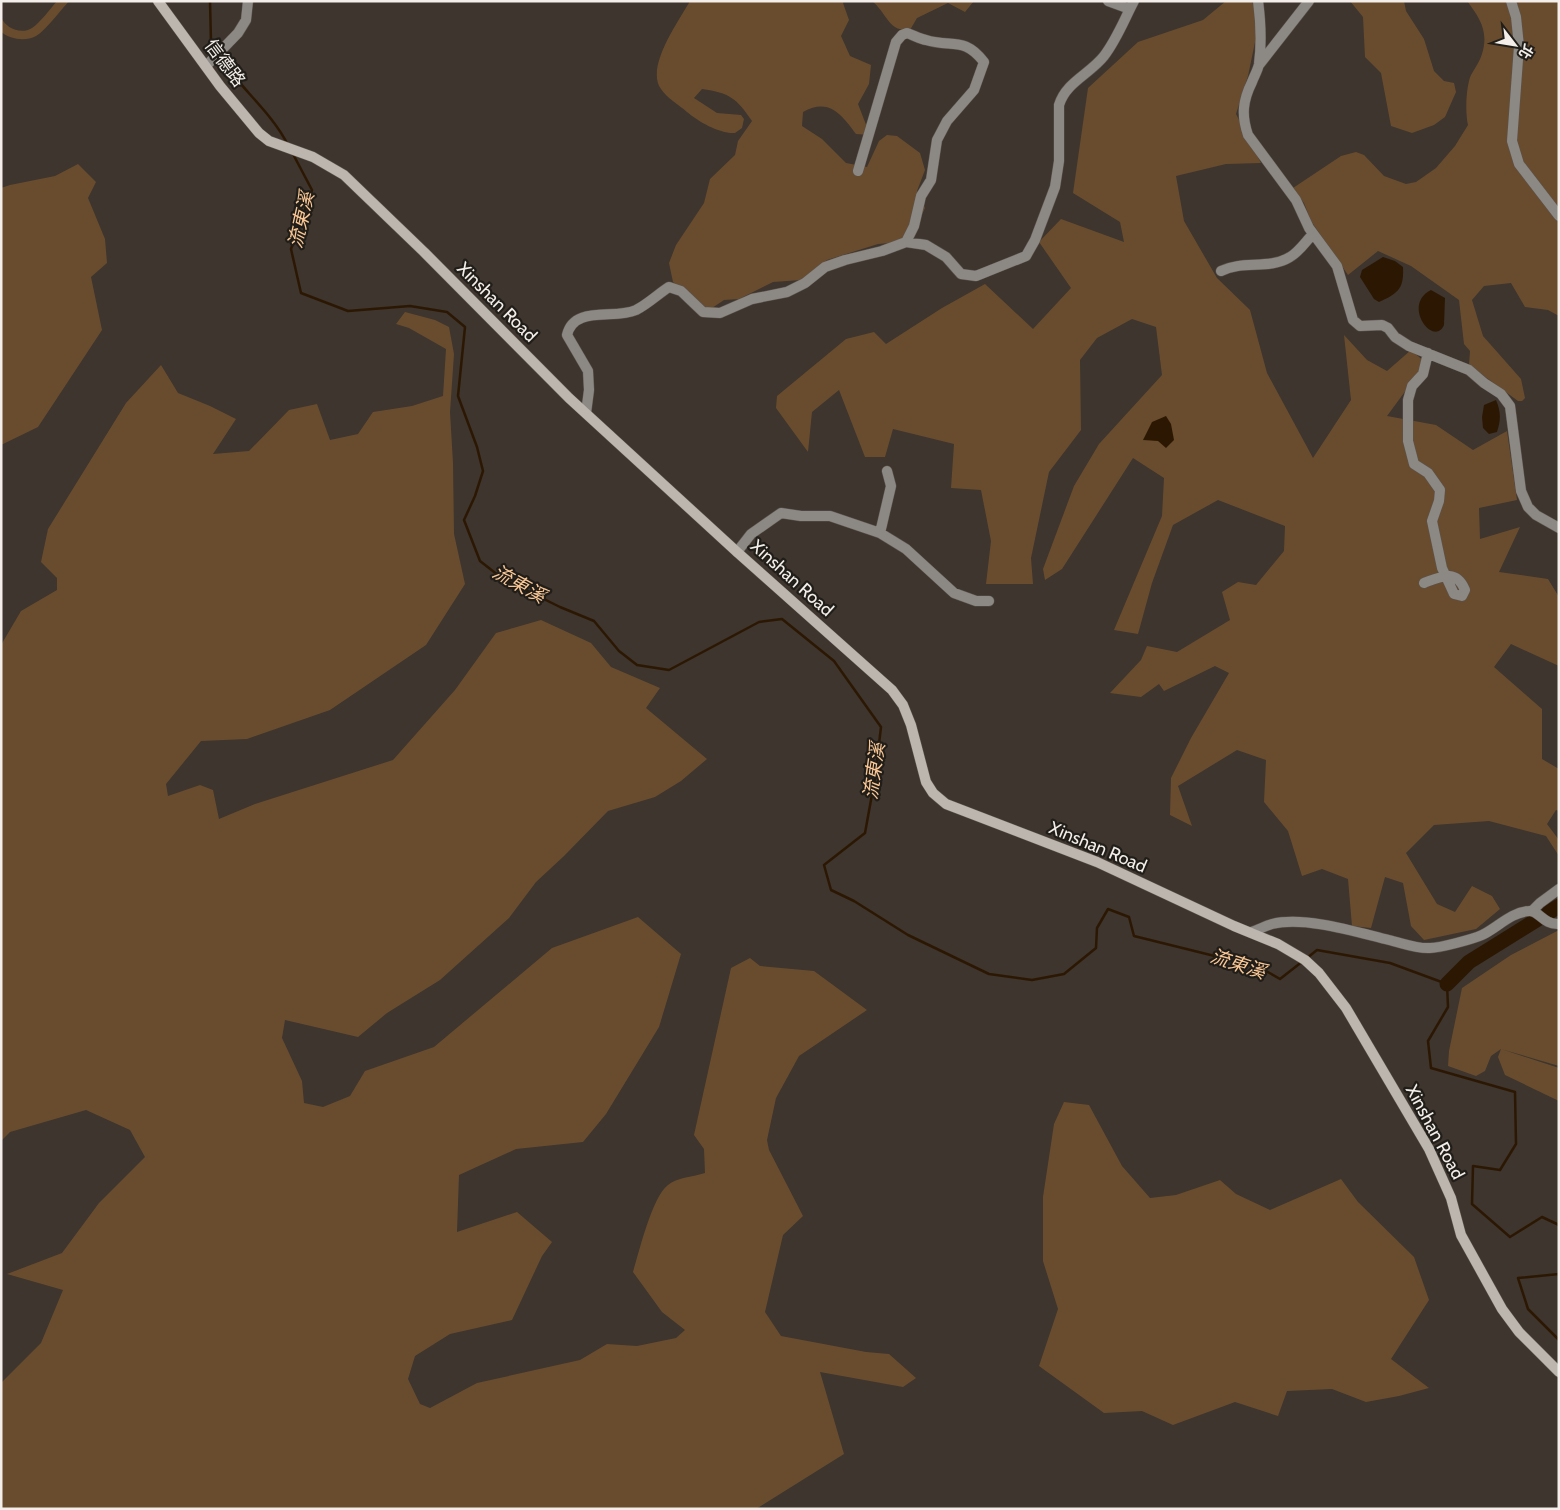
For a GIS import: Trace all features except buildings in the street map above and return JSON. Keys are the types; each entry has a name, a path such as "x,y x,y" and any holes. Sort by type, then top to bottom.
{"street":[{"name":"信德路","path":"158,1 209,63 259,133 269,141"},
{"path":"209,63 238,32 246,20 248,1"},
{"path":"586,413 589,390 588,371 567,335 569,328 578,319 636,310 669,287 681,291 702,312 720,312 752,300 787,292 806,283 825,267 882,251 906,242 926,245 946,257 961,274 976,276 1026,256 1035,240 1055,187 1059,161 1059,105 1062,97 1068,88 1102,59 1115,41 1132,5 1108,1"},
{"path":"1258,1 1262,37 1259,65"},
{"path":"1309,1 1259,65 1246,95 1242,114 1248,135 1296,200 1313,234 1337,266 1353,320 1360,326 1382,325 1409,346 1468,370 1501,394 1510,406 1521,491 1528,507 1536,515 1559,528"},
{"path":"1510,1 1516,17 1519,46 1512,141 1519,164 1559,216"},
{"path":"858,172 896,42 902,35 907,33 927,41 964,44 978,54 984,62 974,90 947,121 937,140 931,180 921,196 914,226 906,242"},
{"name":"Xinshan Road","path":"269,141 313,157 344,175 586,413 737,552 892,690 903,705 911,725 926,782 933,793 946,804 1097,862 1210,915 1278,944 1305,960 1319,973 1346,1008 1429,1150 1451,1198 1462,1235 1502,1309 1519,1332 1559,1372"},
{"path":"1221,271 1240,265 1270,264 1284,259 1291,256 1313,234"},
{"path":"1424,583 1445,575 1432,521 1439,501 1440,490 1428,473 1420,470 1414,464 1408,441 1408,400 1412,386 1423,374 1428,353"},
{"path":"880,533 891,486 887,471"},
{"path":"737,552 750,534 781,513 801,516 830,516 880,533 906,549 954,593 976,601 989,601"},
{"path":"1533,912 1540,903 1559,889"},
{"path":"1251,932 1273,924 1304,923 1339,928 1412,946 1430,948 1481,935 1509,917 1528,911 1533,912 1545,921 1559,924"}],"shaded area":[{"path":"57,1 69,1 36,36 18,39 1,32 1,17 6,24 14,29 28,30 38,23"},
{"path":"690,1 844,1 849,20 841,36 850,56 871,65 869,84 858,104 870,135 856,134 840,115 828,107 820,106 803,112 802,126 822,139 846,163 867,167 879,141 887,135 897,136 920,153 925,170 917,191 925,208 915,230 901,242 878,244 827,260 801,280 773,282 739,299 724,300 709,310 673,282 669,263 676,245 704,203 710,179 735,155 738,141 752,121 732,98 719,92 702,89 694,98 717,113 741,115 744,119 742,128 735,133 723,132 692,116 661,89 657,80 660,57 665,44"},
{"path":"872,1 974,1 965,12 948,3 917,18 910,30 903,30 892,25"},
{"path":"1226,1 1252,1 1259,23 1248,76 1236,114 1261,163 1226,164 1176,176 1184,221 1217,278 1250,310 1267,373 1313,458 1351,400 1344,335 1367,360 1387,371 1411,350 1426,363 1387,416 1436,425 1473,450 1507,431 1517,500 1479,508 1480,539 1520,527 1499,572 1548,579 1559,597 1559,666 1511,644 1494,667 1542,709 1542,759 1559,769 1559,811 1556,810 1547,824 1559,840 1559,856 1546,836 1489,821 1434,825 1406,853 1437,904 1455,912 1472,886 1492,896 1500,909 1476,929 1424,940 1411,926 1403,883 1385,877 1371,928 1352,926 1348,879 1322,869 1302,876 1288,831 1264,802 1266,760 1237,750 1178,786 1192,826 1170,815 1171,778 1191,738 1229,673 1215,666 1164,691 1159,684 1141,697 1110,693 1141,660 1147,646 1177,652 1230,620 1222,592 1238,582 1256,585 1284,551 1285,526 1218,500 1173,525 1152,583 1138,634 1114,630 1162,516 1164,478 1133,458 1062,569 1045,580 1043,569 1074,486 1099,444 1162,375 1156,327 1132,319 1097,338 1080,360 1081,430 1049,472 1031,558 1033,584 986,584 991,541 981,490 951,488 954,444 893,429 885,457 865,457 839,390 812,412 808,452 776,408 777,396 846,339 874,332 886,344 942,308 985,284 1033,329 1071,288 1039,242 1061,219 1124,242 1120,222 1073,193 1088,88 1138,42 1203,20"},
{"path":"1350,1 1404,1 1406,11 1424,39 1434,71 1444,81 1454,83 1456,92 1445,117 1434,125 1412,133 1391,126 1381,73 1365,57 1363,17"},
{"path":"1467,1 1559,1 1559,316 1548,310 1525,307 1511,283 1484,286 1472,300 1483,336 1521,379 1525,398 1522,401 1518,401 1469,365 1470,351 1464,344 1459,300 1411,266 1378,251 1348,275 1311,221 1304,203 1293,188 1341,156 1356,152 1364,155 1384,176 1406,184 1416,182 1436,168 1455,146 1468,125 1466,107 1468,86 1484,46 1482,26 1476,13"},
{"path":"78,164 96,182 88,198 105,239 107,263 91,277 102,330 38,427 1,445 1,188 55,176"},
{"path":"1383,257 1395,261 1403,267 1403,274 1401,285 1396,293 1379,302 1374,299 1360,277 1362,270"},
{"path":"1431,290 1445,298 1444,325 1439,331 1428,328 1422,322 1419,314 1419,305 1423,297"},
{"path":"405,312 435,320 449,327 454,354 450,412 454,534 465,584 426,645 330,710 247,739 201,741 166,784 168,796 200,785 213,790 219,819 255,804 393,760 455,690 496,633 541,620 591,643 611,667 660,688 646,708 707,759 681,781 655,797 608,811 536,882 509,918 440,980 387,1013 358,1037 285,1020 282,1038 302,1081 304,1103 323,1107 350,1096 365,1071 434,1047 552,948 638,917 681,954 659,1027 606,1114 583,1142 516,1149 459,1175 457,1232 517,1212 552,1242 542,1256 512,1320 450,1334 415,1356 408,1379 420,1404 430,1408 477,1383 580,1360 607,1344 637,1346 676,1338 685,1330 662,1312 633,1272 651,1213 662,1191 676,1180 705,1173 704,1149 694,1135 731,968 750,958 760,966 814,971 867,1010 799,1056 776,1098 767,1140 769,1150 803,1216 783,1235 765,1312 781,1336 866,1352 889,1354 916,1378 903,1387 820,1372 844,1454 756,1509 1,1509 1,1383 41,1343 63,1290 7,1274 62,1253 99,1203 145,1157 130,1130 86,1110 10,1132 1,1141 1,645 21,611 57,590 57,578 41,562 48,529 126,403 161,365 178,393 236,419 213,454 249,451 289,410 317,404 330,440 358,434 373,412 412,406 443,396 446,349 409,328 396,324"},
{"path":"1496,400 1500,412 1499,424 1497,432 1489,434 1483,428 1484,405"},
{"path":"1166,416 1171,424 1174,440 1166,448 1158,441 1143,440 1152,422"},
{"path":"1559,930 1559,1066 1501,1049 1491,1056 1485,1071 1476,1076 1448,1066 1449,1051 1462,988 1511,955"},
{"path":"1501,1049 1559,1068 1559,1101 1505,1075 1498,1057"},
{"path":"1064,1102 1089,1105 1122,1166 1150,1198 1176,1195 1220,1180 1236,1194 1270,1210 1341,1179 1358,1202 1414,1257 1429,1300 1391,1359 1429,1388 1366,1402 1332,1389 1287,1391 1278,1416 1235,1402 1173,1425 1142,1411 1104,1413 1039,1366 1058,1309 1043,1261 1043,1197 1054,1124"}],"waterway":[{"name":"流東溪","path":"210,1 211,42 217,52"},
{"name":"流東溪","path":"220,56 236,79 273,121 288,145"},
{"name":"流東溪","path":"293,154 312,190 291,249 301,293 348,311 410,306 447,312 465,327 458,396 477,447 483,471 475,496 464,520 480,561 503,579 560,607 594,621 619,651 637,665 669,670 759,622 782,619 834,661 881,727 875,778 865,833 824,865 831,890 854,901 908,935 989,974 1032,980 1064,974 1096,948 1097,928 1108,909 1129,917 1134,936 1259,967 1280,979 1303,961"},
{"path":"1447,984 1469,962 1559,906"},
{"name":"流東溪","path":"1307,958 1317,950 1390,963 1447,984 1448,1007 1428,1041 1431,1068 1515,1092 1516,1144 1500,1170 1473,1166 1472,1204 1510,1237 1542,1217 1559,1225"},
{"name":"流東溪","path":"1559,1274 1518,1278 1528,1309 1559,1340"}]}
